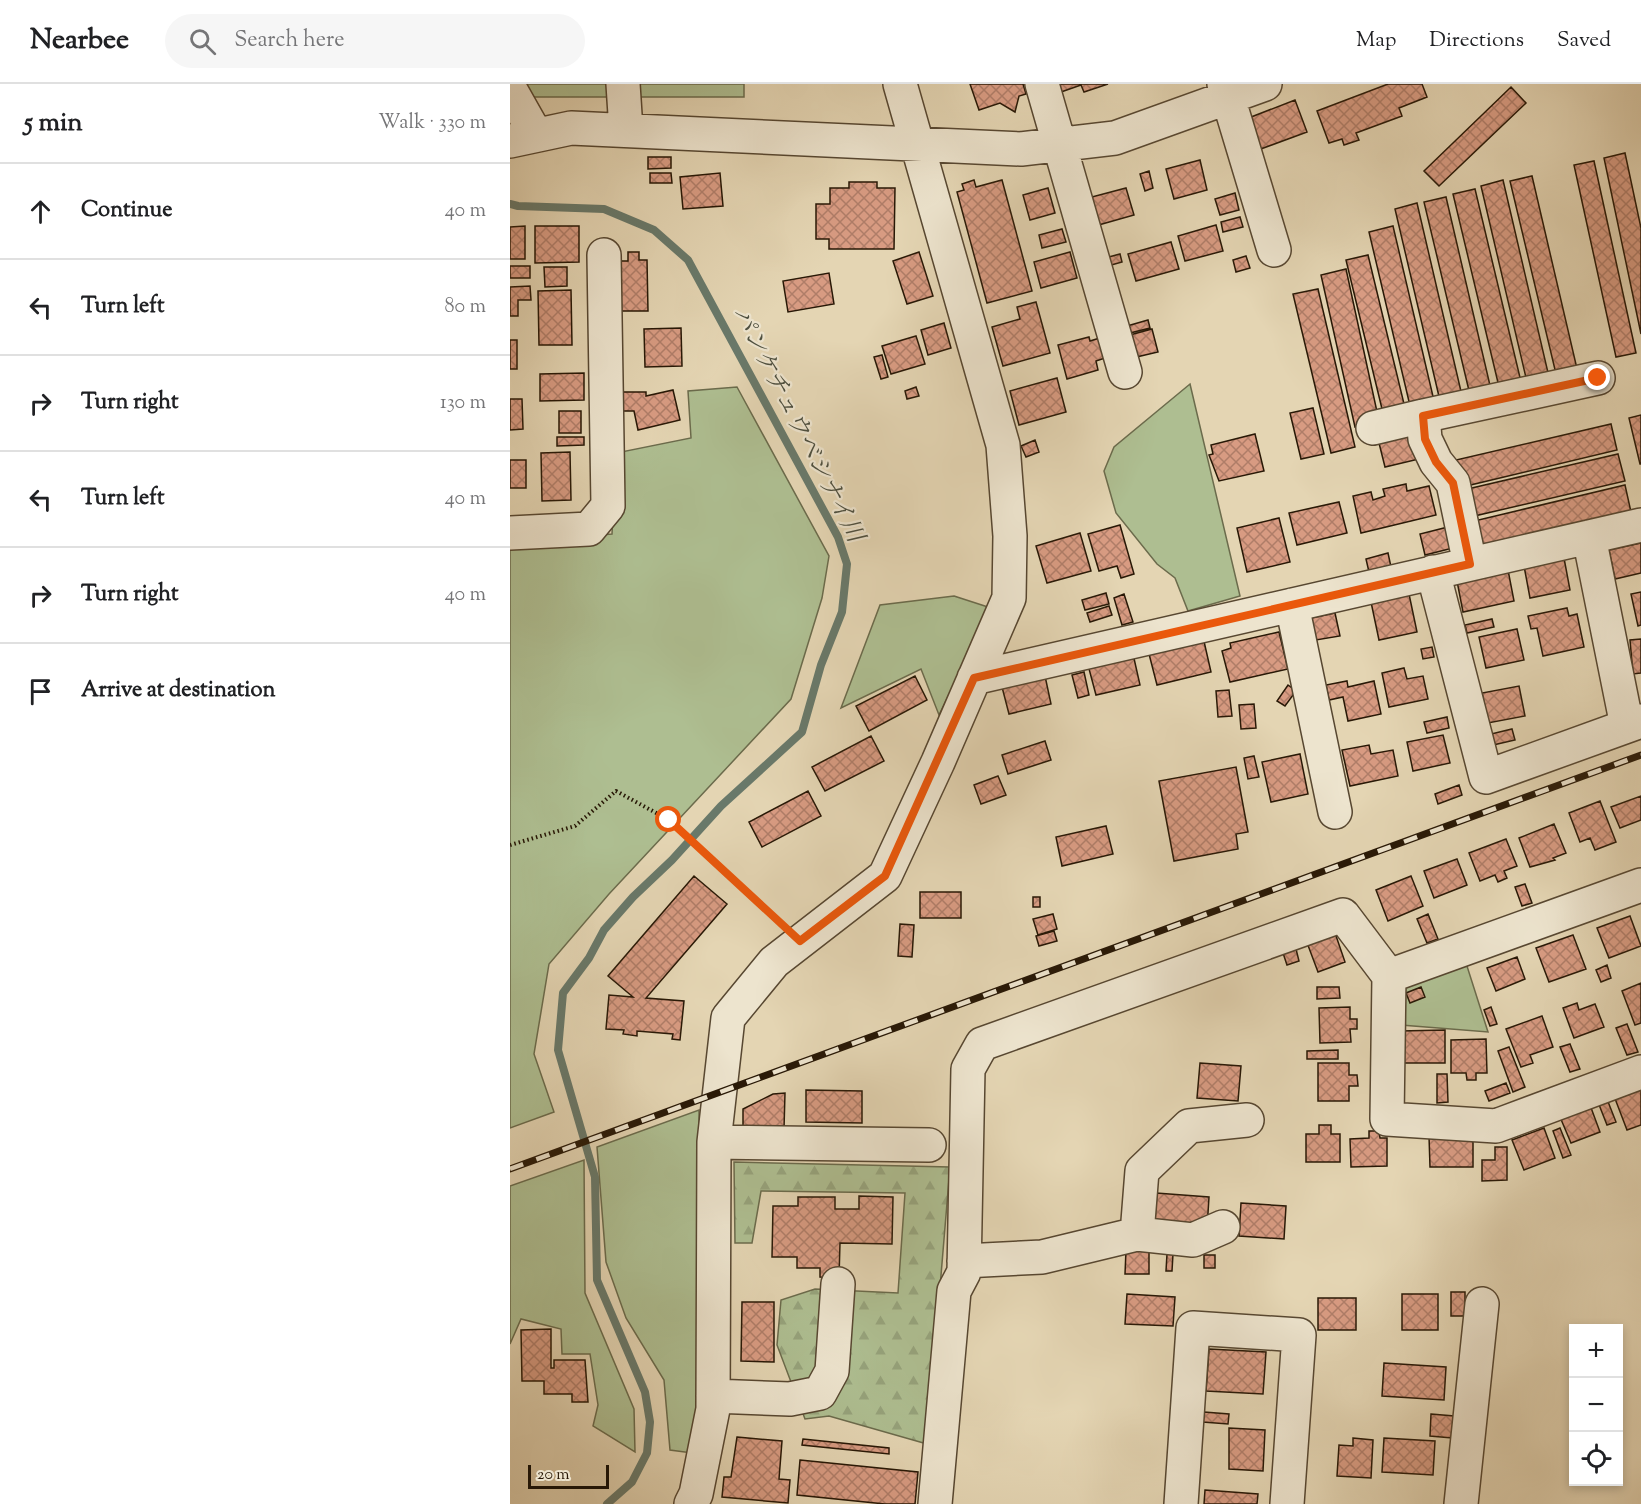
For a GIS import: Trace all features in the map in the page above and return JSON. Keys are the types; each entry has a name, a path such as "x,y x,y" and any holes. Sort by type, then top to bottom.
{"street":[{"path":"623,84 626,130"},
{"path":"691,1504 696,1494 713,1409 714,1142 728,1018 774,962 885,876 1009,598 1010,536 1003,445 900,84"},
{"path":"1042,84 1125,372"},
{"path":"510,89 523,138 571,128 917,142 1021,149 1114,138 1227,91 1265,84"},
{"path":"1227,91 1274,250"},
{"path":"510,533 589,529 608,506 604,255"},
{"path":"1373,428 1598,378"},
{"path":"1423,416 1425,439 1436,462 1453,483 1470,564"},
{"path":"974,678 1641,525"},
{"path":"1433,573 1486,777 1634,723 1589,537"},
{"path":"1292,605 1335,812"},
{"path":"1389,976 1641,885"},
{"path":"935,1504 954,1292 964,1272 968,1069 982,1044 1343,915 1389,976 1387,1119 1496,1126 1641,1072"},
{"path":"1137,1234 1142,1171 1189,1126 1247,1120"},
{"path":"714,1142 929,1145"},
{"path":"964,1261 1042,1257 1137,1234 1193,1240 1223,1227"},
{"path":"713,1396 789,1399 820,1393 832,1371 838,1284"},
{"path":"1461,1504 1482,1304"},
{"path":"1181,1504 1193,1328 1299,1335 1287,1504"}],"path":[{"path":"510,845 575,826 616,791 669,820 800,941"}],"green space":[{"path":"520,84 744,84 744,97 528,97"},
{"path":"1190,384 1240,596 1188,611 1175,578 1157,564 1116,513 1104,471 1114,447"},
{"path":"737,387 829,556 822,598 791,699 609,894 549,964 534,1054 554,1112 510,1128 510,541 612,534 616,453 691,438 688,391"},
{"path":"954,596 991,608 939,715 921,669 841,708 880,605"},
{"path":"1466,963 1488,1032 1401,1025 1400,990"},
{"path":"699,1110 701,1385 692,1453 670,1450 664,1380 626,1318 606,1262 597,1147"},
{"path":"584,1160 585,1293 634,1409 635,1452 593,1426 598,1405 590,1354 562,1354 561,1329 521,1319 510,1344 510,1186"},
{"path":"734,1162 950,1167 927,1444 829,1416 805,1419 777,1345 781,1300 815,1289 898,1293 905,1193 761,1191 752,1243 735,1243"}],"building":[{"path":"970,84 1023,84 1026,94 1019,96 1015,112 1000,103 979,110"},
{"path":"1058,84 1108,84 1084,92 1081,85 1061,92"},
{"path":"1388,84 1422,84 1427,97 1399,108 1402,116 1356,133 1359,140 1344,145 1342,139 1329,143 1317,111"},
{"path":"1511,87 1526,103 1439,186 1424,171"},
{"path":"1295,100 1307,132 1258,150 1246,119"},
{"path":"1625,153 1641,228 1641,334 1604,158"},
{"path":"648,157 671,157 671,168 648,169"},
{"path":"1200,160 1207,190 1174,199 1166,169"},
{"path":"1594,161 1636,353 1616,357 1574,165"},
{"path":"1149,171 1153,188 1145,191 1140,174"},
{"path":"650,173 671,173 672,183 650,183"},
{"path":"720,173 723,206 683,209 680,177"},
{"path":"1532,176 1578,373 1557,378 1510,181"},
{"path":"974,180 976,187 1002,180 1032,291 987,303 957,192 964,190 962,184"},
{"path":"1503,180 1549,377 1527,382 1481,186"},
{"path":"849,182 877,182 877,188 895,188 894,249 829,249 829,239 816,239 816,204 830,204 830,188 849,188"},
{"path":"1048,188 1055,213 1030,220 1023,195"},
{"path":"1126,188 1134,215 1095,226 1088,198"},
{"path":"1475,189 1522,386 1500,391 1453,194"},
{"path":"1235,193 1239,210 1220,215 1215,199"},
{"path":"1446,197 1492,394 1471,399 1424,202"},
{"path":"1417,203 1463,400 1441,405 1395,209"},
{"path":"1240,217 1243,227 1223,232 1221,222"},
{"path":"1216,225 1223,251 1185,261 1178,236"},
{"path":"525,226 525,259 510,259 510,227"},
{"path":"535,226 579,226 579,262 535,263"},
{"path":"1393,226 1435,405 1411,410 1369,232"},
{"path":"1062,229 1066,242 1042,248 1039,235"},
{"path":"1171,242 1179,269 1136,281 1128,254"},
{"path":"628,252 639,252 639,260 647,260 648,311 621,311 620,261 628,261"},
{"path":"919,252 933,296 907,304 893,261"},
{"path":"1070,252 1077,278 1041,288 1034,262"},
{"path":"1120,254 1122,262 1104,267 1101,259"},
{"path":"1368,255 1405,408 1383,413 1346,260"},
{"path":"1246,256 1250,268 1236,272 1233,260"},
{"path":"510,266 530,266 530,278 510,278"},
{"path":"544,267 567,267 567,286 545,287"},
{"path":"1346,269 1379,421 1355,427 1321,275"},
{"path":"829,273 834,304 788,312 783,281"},
{"path":"530,286 531,300 518,300 518,316 510,316 510,287"},
{"path":"1318,289 1355,447 1331,453 1293,294"},
{"path":"571,290 572,345 539,345 538,291"},
{"path":"1036,302 1050,353 1003,366 992,327 1020,319 1017,307"},
{"path":"1148,320 1150,328 1130,333 1127,326"},
{"path":"944,323 951,348 928,355 921,330"},
{"path":"681,328 682,366 645,367 644,329"},
{"path":"1152,329 1158,352 1132,358 1126,336"},
{"path":"916,336 925,364 891,374 882,346"},
{"path":"1089,337 1090,341 1103,337 1108,357 1096,361 1098,370 1067,379 1058,345"},
{"path":"510,340 517,340 517,369 510,369"},
{"path":"882,355 888,377 881,379 874,357"},
{"path":"584,373 584,400 540,401 540,374"},
{"path":"1057,378 1066,412 1019,425 1010,391"},
{"path":"916,387 919,396 907,399 905,391"},
{"path":"673,390 680,420 638,430 634,411 611,411 610,392 646,392 646,396"},
{"path":"510,399 522,399 523,429 510,430"},
{"path":"1313,408 1324,454 1301,459 1290,413"},
{"path":"559,411 581,411 581,433 559,433"},
{"path":"1641,415 1641,464 1640,464 1629,418"},
{"path":"1611,424 1617,450 1462,487 1456,460"},
{"path":"1255,434 1264,471 1219,481 1209,455 1213,454 1211,445"},
{"path":"1414,435 1419,459 1385,467 1379,443"},
{"path":"557,437 584,437 584,445 557,446"},
{"path":"1035,440 1039,452 1026,457 1021,446"},
{"path":"570,452 571,500 542,501 541,453"},
{"path":"1618,454 1625,481 1470,517 1463,490"},
{"path":"510,460 526,460 526,488 510,488"},
{"path":"1406,484 1407,491 1429,486 1436,515 1361,533 1353,496 1371,492 1373,500 1385,496 1383,489"},
{"path":"1625,485 1631,512 1476,548 1470,522"},
{"path":"1339,502 1347,533 1297,545 1289,513"},
{"path":"1279,518 1290,562 1247,572 1237,528"},
{"path":"1120,525 1134,574 1121,578 1117,566 1099,571 1088,534"},
{"path":"1448,527 1453,548 1425,555 1420,534"},
{"path":"1080,533 1091,571 1047,583 1036,546"},
{"path":"1641,543 1641,573 1615,579 1609,550"},
{"path":"1388,553 1391,567 1369,572 1366,559"},
{"path":"1564,558 1570,590 1530,598 1524,566"},
{"path":"1508,570 1514,601 1463,612 1457,581"},
{"path":"1641,592 1641,625 1638,626 1631,594"},
{"path":"1106,593 1109,604 1085,610 1082,600"},
{"path":"1124,594 1133,622 1122,625 1114,598"},
{"path":"1409,594 1417,632 1379,640 1371,602"},
{"path":"1109,606 1112,615 1090,622 1087,613"},
{"path":"1567,608 1569,616 1577,614 1584,647 1543,656 1537,628 1531,629 1528,616"},
{"path":"1335,613 1340,636 1316,640 1311,618"},
{"path":"1492,619 1494,627 1467,633 1465,625"},
{"path":"1517,629 1524,660 1486,668 1479,637"},
{"path":"1279,632 1288,669 1230,682 1222,651 1231,648 1230,643"},
{"path":"1203,637 1211,672 1157,685 1148,650"},
{"path":"1641,639 1641,673 1633,674 1630,640"},
{"path":"1432,647 1434,657 1423,659 1421,649"},
{"path":"1133,654 1140,685 1096,695 1088,665"},
{"path":"1404,668 1407,679 1423,676 1428,699 1389,707 1382,673"},
{"path":"1084,672 1089,695 1078,698 1072,675"},
{"path":"915,676 927,700 869,731 856,706"},
{"path":"1045,676 1051,704 1009,714 1002,687"},
{"path":"1347,681 1348,687 1374,681 1381,714 1348,721 1343,697 1329,700 1326,685"},
{"path":"1288,685 1296,691 1285,706 1277,701"},
{"path":"1519,686 1525,716 1488,723 1482,693"},
{"path":"1229,690 1232,716 1218,717 1216,691"},
{"path":"1254,704 1256,728 1241,729 1239,705"},
{"path":"1447,717 1449,728 1427,733 1424,722"},
{"path":"1512,729 1515,740 1493,745 1491,734"},
{"path":"1443,735 1450,763 1413,771 1407,742"},
{"path":"871,736 884,761 825,791 812,767"},
{"path":"1045,741 1051,760 1008,774 1002,755"},
{"path":"1369,745 1371,754 1393,750 1398,776 1350,786 1342,750"},
{"path":"1300,754 1308,794 1271,802 1262,762"},
{"path":"1254,756 1259,777 1248,779 1244,758"},
{"path":"1236,767 1248,832 1236,834 1238,849 1174,861 1159,781"},
{"path":"998,776 1006,795 981,804 974,785"},
{"path":"1459,785 1462,795 1438,804 1435,794"},
{"path":"808,791 821,816 762,847 749,822"},
{"path":"1641,796 1641,820 1620,828 1611,807"},
{"path":"1600,801 1616,842 1595,850 1590,838 1580,842 1569,813"},
{"path":"1554,824 1566,853 1553,858 1555,860 1530,867 1519,838"},
{"path":"1106,826 1113,854 1062,866 1056,837"},
{"path":"1506,839 1517,866 1504,871 1507,878 1498,882 1495,875 1480,881 1469,853"},
{"path":"1457,859 1467,885 1434,898 1424,871"},
{"path":"694,876 727,904 646,998 684,1001 680,1040 672,1039 673,1034 637,1031 637,1036 623,1034 624,1030 606,1029 609,995 633,997 608,976"},
{"path":"1411,876 1423,906 1388,921 1376,890"},
{"path":"1525,884 1532,903 1522,906 1515,887"},
{"path":"920,892 961,892 961,918 920,918"},
{"path":"1033,897 1040,897 1040,907 1033,907"},
{"path":"1053,914 1057,929 1038,935 1033,919"},
{"path":"1428,914 1438,939 1427,943 1417,919"},
{"path":"1630,916 1641,946 1609,958 1597,928"},
{"path":"900,924 914,925 912,957 898,956"},
{"path":"1334,930 1345,962 1318,972 1306,940"},
{"path":"1054,931 1057,941 1039,946 1036,936"},
{"path":"1573,935 1586,969 1549,982 1536,948"},
{"path":"1296,949 1299,961 1287,965 1283,953"},
{"path":"1517,957 1525,979 1496,991 1487,968"},
{"path":"1607,965 1611,978 1601,982 1596,970"},
{"path":"1641,983 1641,1023 1635,1025 1622,991"},
{"path":"1317,987 1339,987 1340,998 1317,999"},
{"path":"1421,987 1425,997 1410,1003 1406,993"},
{"path":"1577,1003 1579,1010 1595,1004 1604,1027 1574,1038 1563,1008"},
{"path":"1350,1007 1350,1019 1357,1019 1357,1029 1350,1029 1351,1042 1320,1043 1319,1008"},
{"path":"1491,1007 1497,1024 1490,1026 1484,1010"},
{"path":"1542,1016 1553,1047 1530,1055 1533,1063 1521,1067 1506,1029"},
{"path":"1627,1024 1638,1052 1627,1055 1616,1028"},
{"path":"1445,1030 1445,1063 1400,1063 1400,1031"},
{"path":"1486,1039 1487,1073 1476,1073 1476,1080 1467,1080 1466,1073 1451,1073 1451,1040"},
{"path":"1570,1044 1580,1069 1570,1072 1560,1047"},
{"path":"1509,1047 1525,1087 1513,1092 1498,1051"},
{"path":"1338,1050 1338,1059 1307,1059 1307,1051"},
{"path":"1200,1063 1241,1066 1238,1101 1197,1098"},
{"path":"1318,1063 1349,1063 1349,1075 1357,1075 1358,1086 1349,1086 1349,1101 1318,1101"},
{"path":"1437,1074 1447,1074 1448,1102 1437,1103"},
{"path":"1506,1083 1510,1093 1489,1101 1485,1091"},
{"path":"1641,1086 1641,1125 1627,1130 1614,1096"},
{"path":"806,1090 862,1091 862,1123 806,1122"},
{"path":"785,1093 784,1129 743,1129 743,1109 773,1094"},
{"path":"1605,1094 1616,1122 1607,1125 1596,1097"},
{"path":"1590,1105 1600,1132 1571,1143 1560,1117"},
{"path":"1319,1125 1331,1125 1331,1134 1340,1134 1340,1162 1306,1162 1306,1134 1319,1134"},
{"path":"1544,1128 1555,1158 1524,1170 1512,1140"},
{"path":"1560,1128 1571,1155 1563,1158 1553,1131"},
{"path":"1369,1131 1379,1131 1380,1138 1387,1138 1387,1166 1351,1167 1350,1139 1369,1138"},
{"path":"1429,1136 1473,1136 1473,1167 1430,1167"},
{"path":"1495,1147 1507,1147 1507,1180 1482,1181 1482,1160 1495,1160"},
{"path":"1156,1193 1209,1197 1207,1229 1154,1226"},
{"path":"859,1196 893,1197 892,1244 840,1243 839,1278 820,1277 820,1268 797,1268 797,1257 772,1257 773,1206 798,1206 798,1197 835,1197 835,1209 859,1209"},
{"path":"1241,1203 1286,1206 1284,1239 1239,1236"},
{"path":"1126,1250 1149,1251 1149,1274 1125,1274"},
{"path":"1167,1254 1173,1254 1172,1271 1166,1271"},
{"path":"1204,1255 1215,1255 1215,1268 1204,1268"},
{"path":"1451,1292 1465,1292 1465,1316 1451,1316"},
{"path":"1127,1294 1175,1297 1173,1326 1125,1324"},
{"path":"1402,1294 1438,1294 1438,1330 1402,1330"},
{"path":"1318,1298 1356,1298 1356,1330 1318,1330"},
{"path":"742,1302 774,1302 774,1362 741,1361"},
{"path":"551,1329 551,1368 554,1368 554,1360 585,1360 588,1402 572,1402 572,1394 544,1394 544,1381 522,1381 521,1330"},
{"path":"1209,1349 1266,1352 1263,1394 1206,1391"},
{"path":"1384,1363 1446,1367 1444,1400 1382,1396"},
{"path":"1204,1412 1229,1414 1228,1424 1203,1422"},
{"path":"1431,1414 1454,1416 1452,1438 1430,1436"},
{"path":"1229,1428 1265,1430 1263,1471 1229,1469"},
{"path":"737,1437 782,1441 779,1479 790,1480 788,1503 722,1497 724,1477 731,1477"},
{"path":"1353,1438 1373,1440 1371,1478 1337,1476 1339,1445 1353,1446"},
{"path":"1384,1438 1435,1441 1433,1475 1382,1472"},
{"path":"803,1439 889,1448 889,1454 802,1445"},
{"path":"800,1460 918,1472 915,1504 885,1504 797,1495"},
{"path":"1205,1490 1258,1494 1257,1504 1204,1504"}],"waterway":[{"name":"パンケチュウベシナイ川","path":"510,204 604,209 654,230 688,260 838,537 847,564 842,612 821,665 802,732 721,806 672,860 633,897 604,930 589,958 563,993 558,1050 595,1177 597,1280 645,1392 650,1422 647,1453 632,1482 607,1504"}],"railway":[{"path":"510,1169 1641,755"}],"route":[{"path":"669,820 800,941 885,876 974,678 1470,564 1453,483 1436,462 1425,439 1423,416 1598,378"}]}
